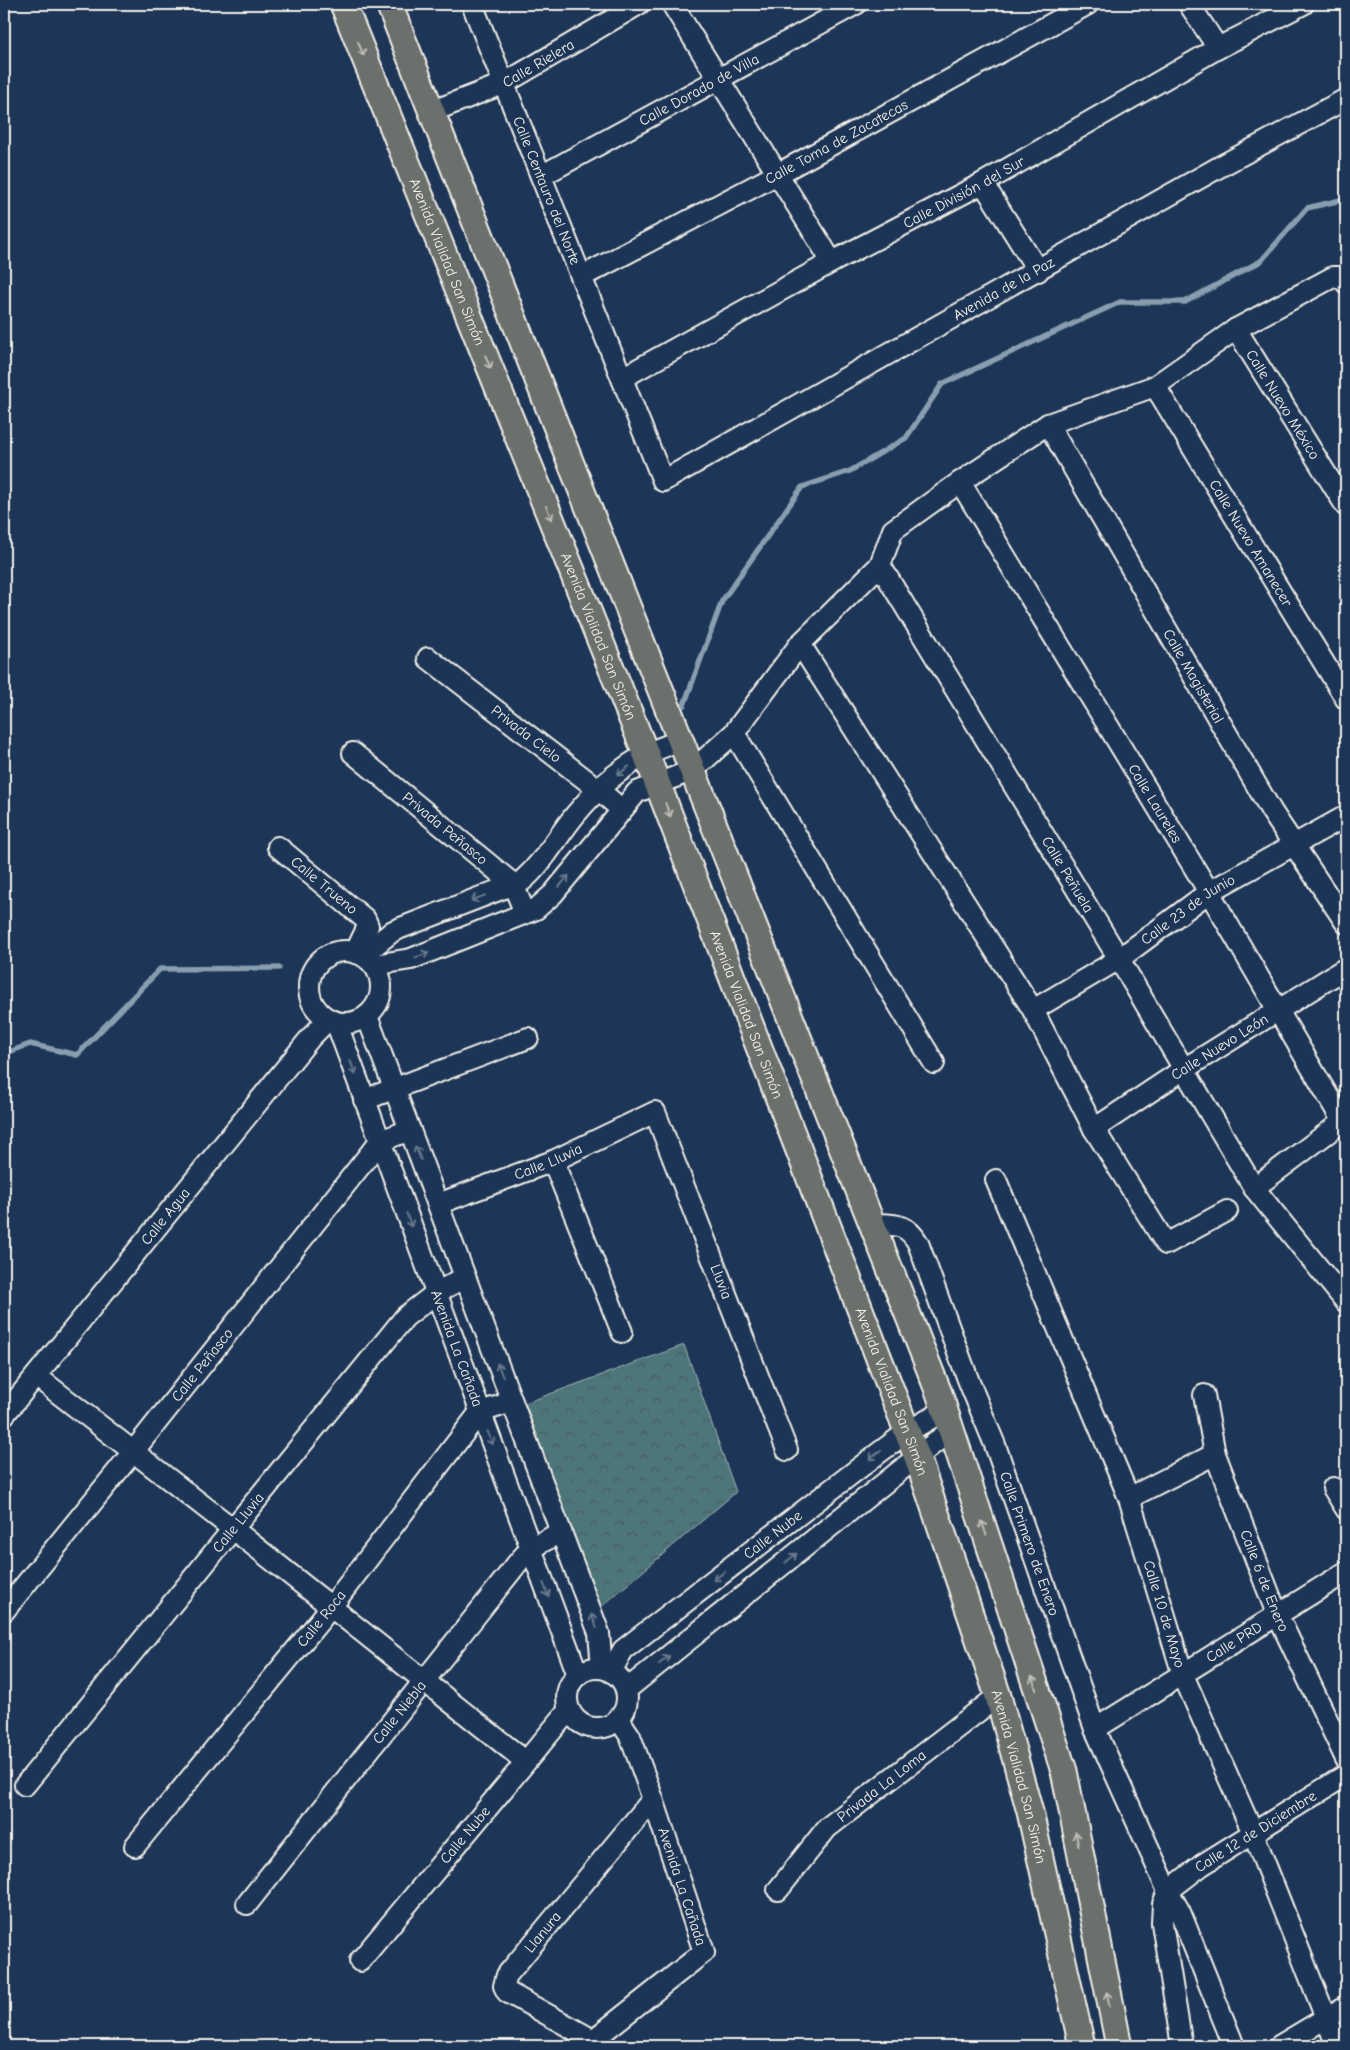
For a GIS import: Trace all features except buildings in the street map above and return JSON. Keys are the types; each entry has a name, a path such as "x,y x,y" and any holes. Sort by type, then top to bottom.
{"main road":[{"name":"Avenida Vialidad San Simón","path":"343,4 658,784 918,1457 998,1696 1030,1812 1082,2046"},
{"path":"389,4 433,111 945,1411 1064,1771 1118,2046"}],"street":[{"name":"Calle Centauro del Norte","path":"472,4 663,481"},
{"name":"Calle Rielera","path":"433,111 505,83 639,4"},
{"path":"672,4 776,175 832,262"},
{"name":"Calle Dorado de Villa","path":"541,176 856,4"},
{"name":"Calle Toma de Zacatecas","path":"581,277 776,175 1088,4"},
{"path":"1189,4 1218,48"},
{"name":"Calle División del Sur","path":"622,378 832,262 983,183 1218,48 1303,4"},
{"name":"Avenida de la Paz","path":"663,481 1221,166 1346,99"},
{"path":"983,183 1038,271"},
{"path":"364,958 380,977 381,990 378,1003 367,1016 349,1023 322,1016 315,1008 309,993 310,979 318,963 329,954 344,950 364,958 411,959 536,909 553,894 637,792 693,770 734,733 800,644 880,565 893,530 960,482 1048,424 1155,386 1236,329 1333,277 1344,280"},
{"name":"Calle Nuevo México","path":"1236,329 1346,506"},
{"name":"Calle Nuevo Amanecer","path":"1155,386 1346,700"},
{"name":"Calle Magisterial","path":"1048,424 1272,812 1346,923"},
{"name":"Calle Laureles","path":"960,482 1209,892 1345,1123"},
{"name":"Calle Peñuela","path":"880,565 1119,959 1254,1188 1346,1302"},
{"path":"800,644 1033,1010 1094,1129 1166,1244 1227,1211"},
{"name":"Privada Cielo","path":"428,658 599,790 622,810"},
{"path":"734,733 934,1063"},
{"path":"364,958 393,931 522,881 534,870 576,814 599,790 646,754 681,740"},
{"name":"Privada Peñasco","path":"353,752 513,884 525,913"},
{"name":"Calle 23 de Junio","path":"1033,1010 1119,959 1209,892 1346,816"},
{"name":"Calle Trueno","path":"278,847 365,919 368,926 364,958"},
{"name":"Calle Nuevo León","path":"1094,1129 1184,1069 1346,968"},
{"path":"367,1016 599,1633 606,1670"},
{"name":"Avenida La Cañada","path":"332,1020 380,1141 578,1675"},
{"name":"Calle Agua","path":"4,1416 311,1037 332,1020"},
{"path":"364,1100 528,1038"},
{"name":"Calle Lluvia","path":"438,1204 553,1161 655,1112"},
{"name":"Lluvia","path":"655,1112 787,1450"},
{"path":"1254,1188 1345,1123"},
{"path":"380,1141 410,1130"},
{"name":"Calle Peñasco","path":"4,1611 134,1452 380,1141"},
{"path":"553,1161 622,1332"},
{"name":"Calle 10 de Mayo","path":"996,1180 1129,1498 1183,1675 1253,1834 1337,2046"},
{"name":"Calle Primero de Enero","path":"872,1224 897,1225 911,1230 918,1243 969,1382 995,1445 1096,1729 1168,1892 1180,1912 1234,2046"},
{"path":"422,1255 450,1236"},
{"name":"Calle Lluvia","path":"25,1785 405,1317 436,1293 465,1277"},
{"path":"36,1376 233,1529 525,1761"},
{"path":"945,1411 969,1382"},
{"name":"Calle 6 de Enero","path":"1204,1395 1215,1454 1277,1614 1346,1759"},
{"path":"480,1412 512,1402"},
{"name":"Calle Nube","path":"606,1670 623,1650 907,1432 945,1411"},
{"name":"Calle Nube","path":"626,1690 918,1457 945,1411"},
{"name":"Calle Roca","path":"135,1846 330,1607 480,1412"},
{"path":"1129,1498 1215,1454"},
{"path":"1333,1488 1346,1509"},
{"name":"Calle Niebla","path":"247,1904 531,1548 561,1532"},
{"name":"Calle PRD","path":"1096,1729 1346,1572"},
{"path":"592,1668 606,1670 619,1678 626,1690 626,1704 618,1718 607,1726 597,1728 584,1725 569,1710 567,1697 569,1686 578,1675 592,1668"},
{"name":"Privada La Loma","path":"778,1890 828,1828 998,1696"},
{"name":"Calle Nube","path":"360,1961 569,1710"},
{"name":"Avenida La Cañada","path":"593,2040 704,1952 630,1736 618,1718"},
{"name":"Calle 12 de Diciembre","path":"1168,1892 1202,1865 1346,1774"},
{"name":"Llanura","path":"593,2040 507,1992 504,1986 508,1975 653,1799"},
{"path":"1168,1892 1163,1904 1162,1923 1182,2046"},
{"path":"1279,2046 1346,2006"}],"green space":[{"path":"684,1345 736,1492 600,1608 525,1403"}],"waterway":[{"path":"684,705 722,601 802,487 850,471 906,438 942,384 1120,302 1185,302 1261,261 1307,208 1341,200 1346,204"},
{"path":"4,1054 30,1044 77,1055 160,969 279,968"}]}
